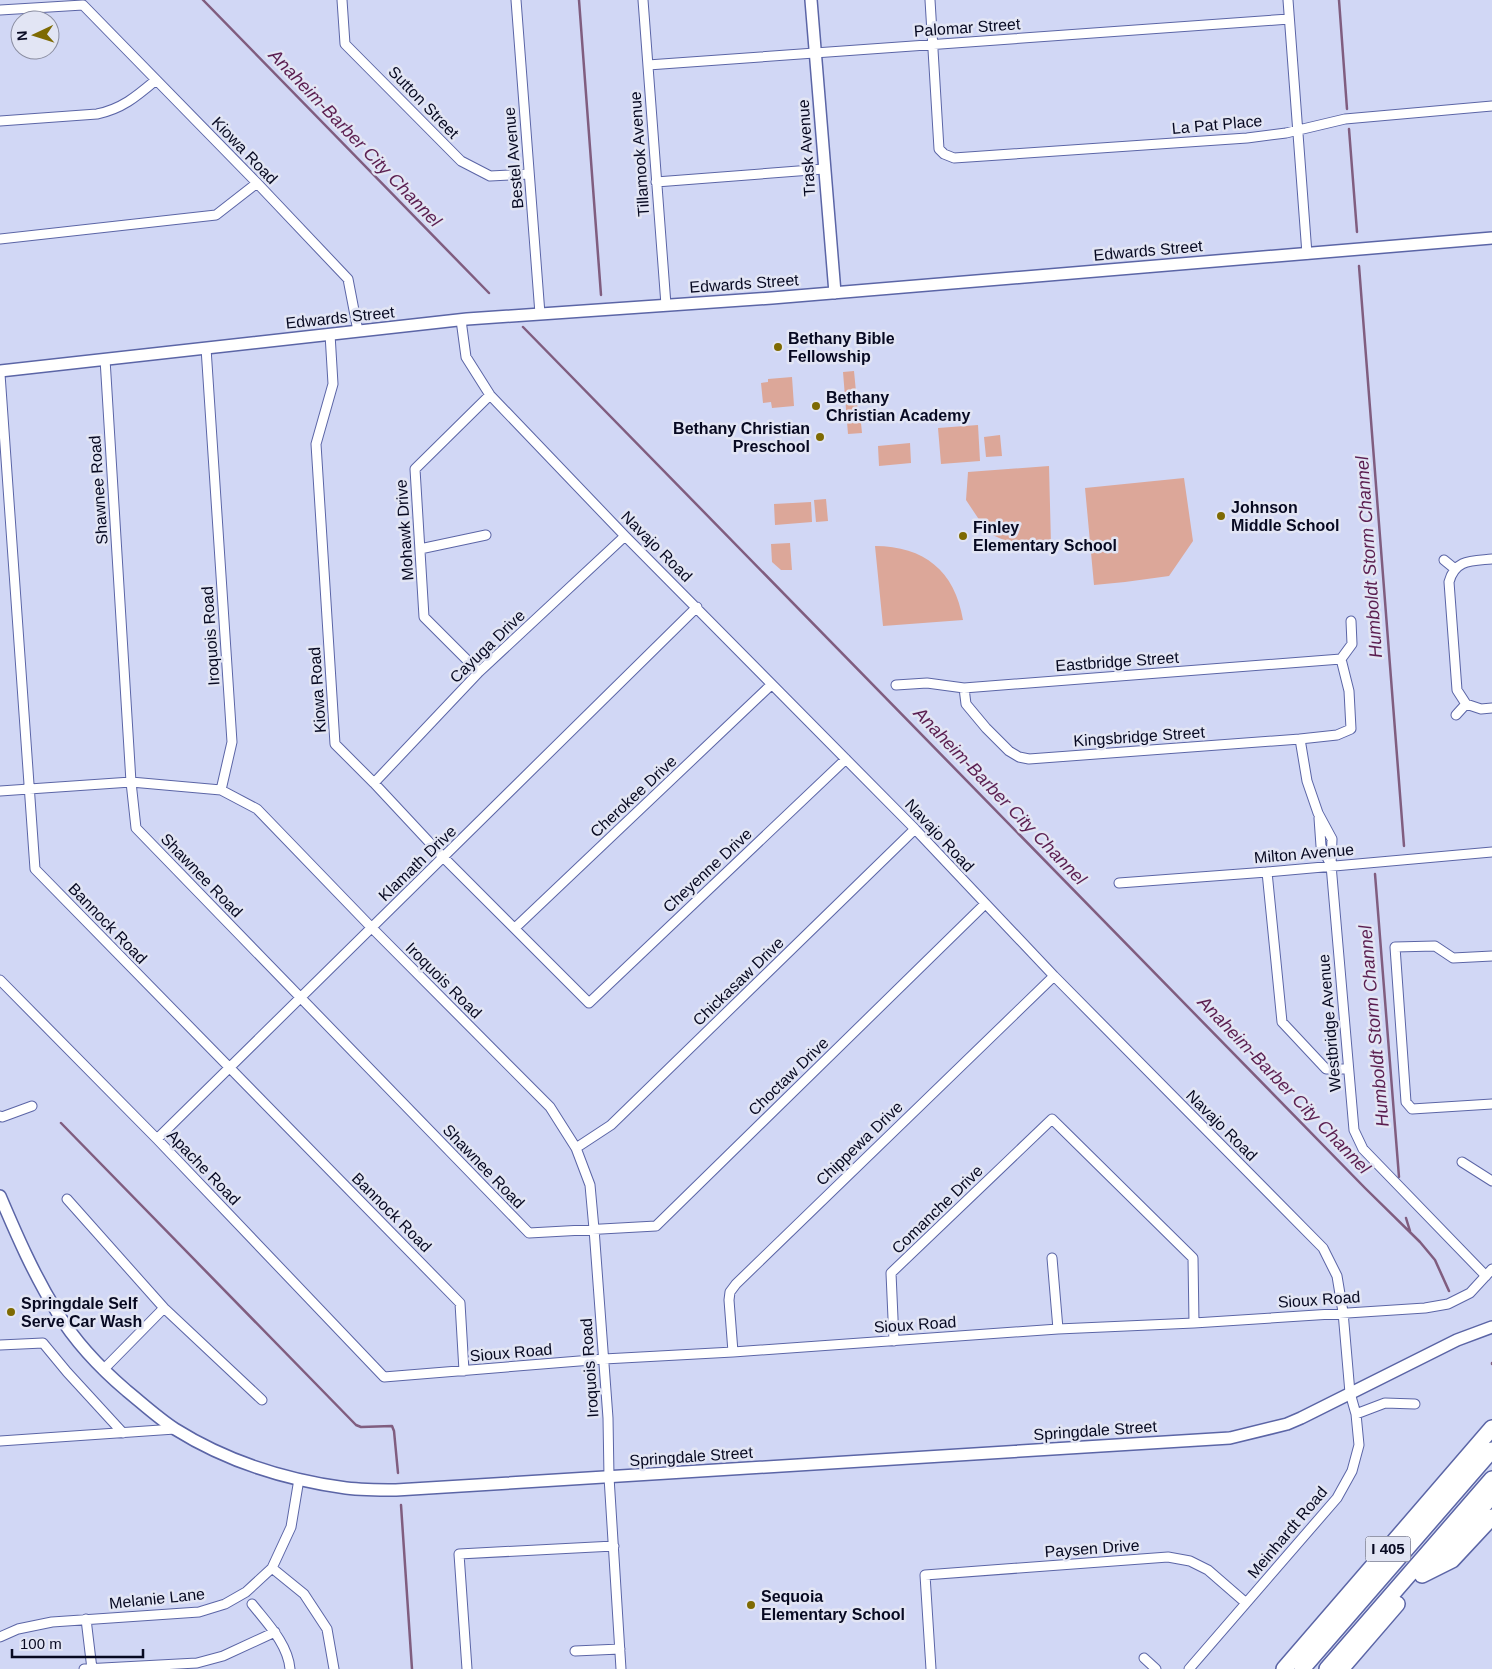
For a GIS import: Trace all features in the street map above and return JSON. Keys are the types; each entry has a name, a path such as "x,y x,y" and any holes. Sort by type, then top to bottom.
{"highway":[{"name":"I 405","path":"1284,1669 1492,1428"},
{"path":"1302,1669 1492,1450"},
{"path":"1327,1669 1492,1479"},
{"name":"I 405","path":"1341,1669 1492,1496"},
{"path":"1422,1575 1452,1560 1492,1516"}],"street":[{"name":"Sutton Street","path":"342,0 346,44 461,162 490,176 529,174"},
{"name":"Bestel Avenue","path":"516,0 540,314"},
{"name":"Tillamook Avenue","path":"643,0 666,305"},
{"name":"Trask Avenue","path":"811,0 835,293"},
{"path":"930,0 932,44"},
{"path":"1288,0 1307,254"},
{"name":"Kiowa Road","path":"0,10 83,5 348,279 358,331"},
{"name":"Palomar Street","path":"648,65 1289,19"},
{"name":"La Pat Place","path":"932,44 939,148 944,154 954,158 1247,138 1298,130 1348,119 1492,106"},
{"path":"0,121 110,111 132,100 156,80"},
{"path":"656,182 824,168"},
{"path":"0,239 216,215 257,183"},
{"name":"Edwards Street","path":"0,373 461,320 835,293 1492,238"},
{"name":"Navajo Road","path":"461,320 466,357 490,395 624,536 697,607 771,685 915,829 1054,976 1323,1248 1337,1276 1343,1312 1350,1393"},
{"name":"Kiowa Road","path":"330,334 333,384 316,444 335,744 444,858 588,1003"},
{"name":"Iroquois Road","path":"206,348 232,742 221,790 257,809 550,1107 576,1148 590,1185 594,1229 608,1418 609,1477 622,1669"},
{"name":"Shawnee Road","path":"105,360 131,782 136,828 529,1234 594,1229"},
{"name":"Bannock Road","path":"0,373 35,869 460,1303 464,1371"},
{"name":"Mohawk Drive","path":"479,672 424,617 414,469 490,395"},
{"path":"420,550 486,534"},
{"name":"Cayuga Drive","path":"374,783 479,672 624,536"},
{"path":"1492,559 1467,561 1455,569 1449,582 1458,690 1466,704 1481,709 1492,708"},
{"path":"1444,560 1455,569"},
{"name":"Klamath Drive","path":"157,1139 697,607"},
{"path":"1341,659 1352,644 1351,621"},
{"name":"Eastbridge Street","path":"896,685 928,683 964,688 1341,659"},
{"name":"Kingsbridge Street","path":"964,688 966,704 986,728 1009,751 1019,757 1029,759 1300,739 1337,735 1351,729 1348,691 1341,659"},
{"name":"Cherokee Drive","path":"515,928 771,685"},
{"path":"1456,715 1466,704"},
{"name":"Westbridge Avenue","path":"1300,739 1307,781 1318,813 1332,839 1331,865 1354,1130 1363,1149 1489,1272"},
{"name":"Cheyenne Drive","path":"588,1003 846,760"},
{"path":"0,791 131,782 221,790"},
{"name":"Chickasaw Drive","path":"576,1148 611,1125 915,829"},
{"name":"Milton Avenue","path":"1119,883 1492,852"},
{"path":"1267,872 1282,1022 1326,1069 1348,1069"},
{"name":"Choctaw Drive","path":"594,1229 656,1226 984,904"},
{"path":"1492,956 1452,958 1436,946 1395,947 1406,1102 1412,1109 1492,1104"},
{"name":"Chippewa Drive","path":"733,1352 729,1300 730,1292 736,1284 1054,976"},
{"name":"Apache Road","path":"0,980 157,1139 384,1377"},
{"path":"0,1116 2,1117 32,1106"},
{"name":"Comanche Drive","path":"894,1341 891,1273 1052,1119 1193,1258 1194,1323"},
{"path":"1462,1162 1492,1181"},
{"name":"Springdale Street","path":"0,1196 26,1258 58,1313 78,1342 103,1370 151,1411 175,1429 204,1445 256,1467 299,1480 348,1488 396,1490 1230,1438 1287,1424 1457,1340 1492,1327"},
{"path":"67,1199 164,1308 262,1400"},
{"path":"1052,1258 1058,1329"},
{"name":"Sioux Road","path":"384,1377 604,1359 733,1352 1058,1329 1194,1323 1424,1308 1448,1304 1470,1293 1489,1272"},
{"path":"103,1370 164,1308"},
{"path":"0,1345 44,1343 67,1372 123,1433"},
{"name":"Meinhardt Road","path":"1189,1669 1337,1498 1352,1471 1359,1445 1356,1414 1350,1393"},
{"path":"1356,1414 1386,1403 1415,1404"},
{"path":"0,1441 175,1429"},
{"name":"Melanie Lane","path":"0,1637 18,1629 52,1622 198,1612 225,1604 246,1592 272,1568 291,1526 299,1480"},
{"path":"467,1669 459,1554 614,1546"},
{"name":"Paysen Drive","path":"931,1669 925,1575 1168,1557 1190,1561 1208,1570 1246,1603"},
{"path":"272,1568 304,1594 327,1629 334,1669"},
{"path":"252,1604 275,1632 289,1662 290,1669"},
{"path":"86,1619 89,1669 197,1663 222,1656 275,1632"},
{"path":"575,1651 620,1649"},
{"path":"1144,1658 1156,1669"}],"shaded area":[{"path":"854,371 859,423 861,423 862,433 848,434 843,372"},
{"path":"792,377 794,406 772,408 771,402 763,403 761,383 768,382 768,379"},
{"path":"978,425 980,461 941,464 938,428"},
{"path":"1000,435 1002,456 986,457 984,437"},
{"path":"910,443 911,463 879,466 878,446"},
{"path":"1049,466 1051,545 1017,546 988,533 966,500 968,472"},
{"path":"1184,478 1193,541 1169,576 1094,585 1085,488"},
{"path":"826,499 828,521 816,522 814,500"},
{"path":"811,502 812,522 775,525 774,504"},
{"path":"790,543 792,570 781,570 772,562 771,544"},
{"path":"875,546 893,547 908,551 922,556 934,565 945,575 953,588 963,620 883,626"}],"waterway":[{"name":"Anaheim-Barber City Channel","path":"203,0 489,293"},
{"path":"579,0 601,295"},
{"name":"Humboldt Storm Channel","path":"1339,0 1347,109"},
{"path":"1349,129 1357,232"},
{"name":"Humboldt Storm Channel","path":"1359,266 1404,846"},
{"name":"Anaheim-Barber City Channel","path":"523,327 1420,1242 1435,1260 1449,1291"},
{"name":"Humboldt Storm Channel","path":"1375,874 1399,1177"},
{"path":"61,1123 356,1425 361,1427 392,1426 398,1473"},
{"path":"1406,1218 1410,1231"},
{"path":"401,1505 412,1669"}],"place":[{"name":"Bethany Bible Fellowship","path":"778,347"},
{"name":"Bethany Christian Academy","path":"816,406"},
{"name":"Bethany Christian Preschool","path":"820,437"},
{"name":"Johnson Middle School","path":"1221,516"},
{"name":"Finley Elementary School","path":"963,536"},
{"name":"Springdale Self Serve Car Wash","path":"11,1312"},
{"name":"Sequoia Elementary School","path":"751,1605"}]}
